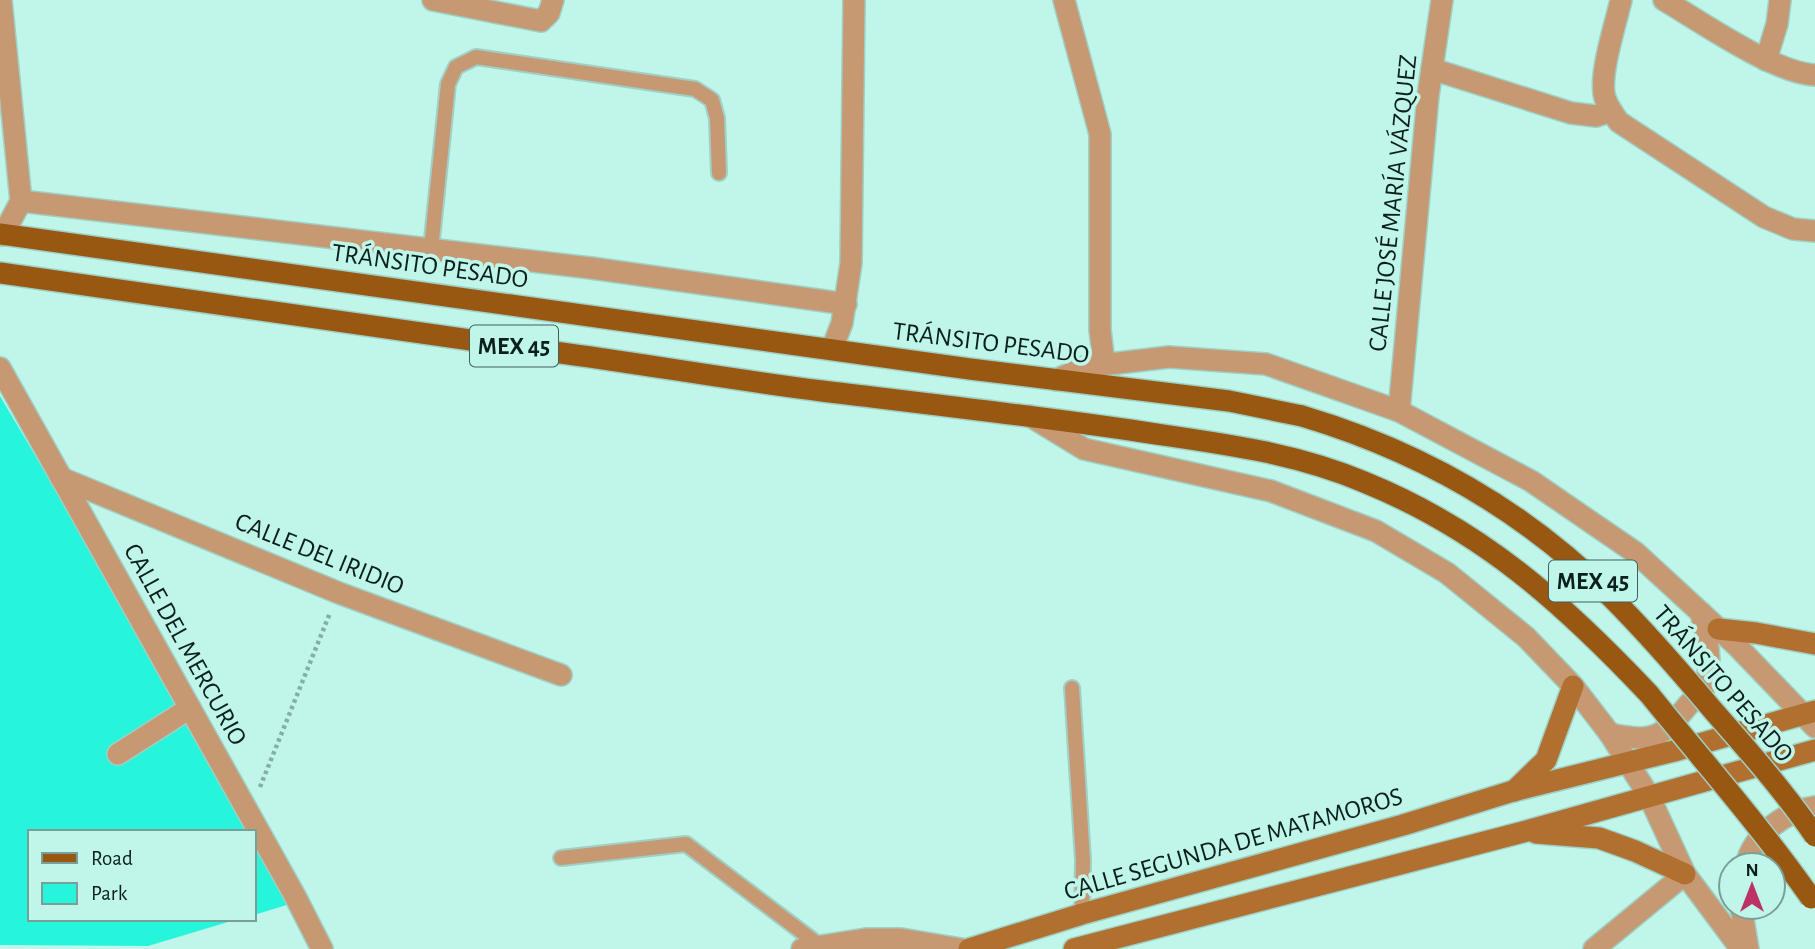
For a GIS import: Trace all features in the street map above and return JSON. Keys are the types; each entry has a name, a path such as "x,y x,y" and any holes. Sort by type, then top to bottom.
{"main road":[{"name":"TRÁNSITO PESADO","path":"1,234 1056,380 1229,401 1344,428 1396,449 1486,498 1544,538 1610,596 1684,676 1754,758 1815,836"},
{"name":"MEX 45","path":"0,273 817,390 1028,415 1256,449 1363,481 1466,533 1510,563 1586,629 1649,694 1760,828 1815,905"},
{"path":"1718,629 1815,644"},
{"path":"1513,792 1546,760 1573,686"},
{"name":"CALLE SEGUNDA DE MATAMOROS","path":"969,949 1082,914 1513,792 1810,717"},
{"path":"1074,949 1523,832 1815,750"},
{"path":"1523,832 1599,838 1685,874"}],"street":[{"path":"1,0 21,201 1,234"},
{"path":"433,0 541,21 550,13 553,0"},
{"path":"832,349 846,304 851,263 854,0"},
{"path":"1065,0 1100,134 1100,330 1104,363"},
{"name":"CALLE JOSÉ MARÍA VÁZQUEZ","path":"1399,411 1432,69 1442,0"},
{"path":"1621,0 1603,79 1604,96 1619,122 1764,217 1793,229 1815,231"},
{"path":"1664,0 1766,60 1791,70 1815,75"},
{"path":"1766,60 1777,24 1780,0"},
{"path":"1432,69 1571,113 1597,116 1611,111"},
{"path":"21,201 591,268 846,304"},
{"path":"1056,380 1084,367 1169,357 1266,364 1399,411 1531,481 1636,553 1810,717"},
{"name":"CALLE DEL MERCURIO","path":"0,368 322,949"},
{"path":"1028,415 1084,449 1271,491 1376,531 1447,573 1526,637 1573,686 1610,734 1649,796 1685,874 1741,949"},
{"name":"CALLE DEL IRIDIO","path":"61,478 339,593 561,675"},
{"path":"1610,734 1630,738 1657,736 1674,723 1706,685 1709,654 1701,613"},
{"path":"118,754 190,708"},
{"path":"1753,851 1769,828 1800,809 1815,807"},
{"path":"1594,949 1685,874"},
{"path":"1743,921 1748,949"},
{"path":"811,947 866,939 901,939 961,949"}],"lane":[{"path":"431,249 448,84 456,67 476,57 695,89 712,100 717,118 719,173"},
{"path":"1072,688 1083,860 1082,914"},
{"path":"561,858 685,844 811,947"}],"path":[{"path":"249,814 339,593"}],"green space":[{"path":"0,396 186,711 252,830 28,830 28,921 231,921 148,946 0,945"},
{"path":"256,837 293,903 256,914"}]}
